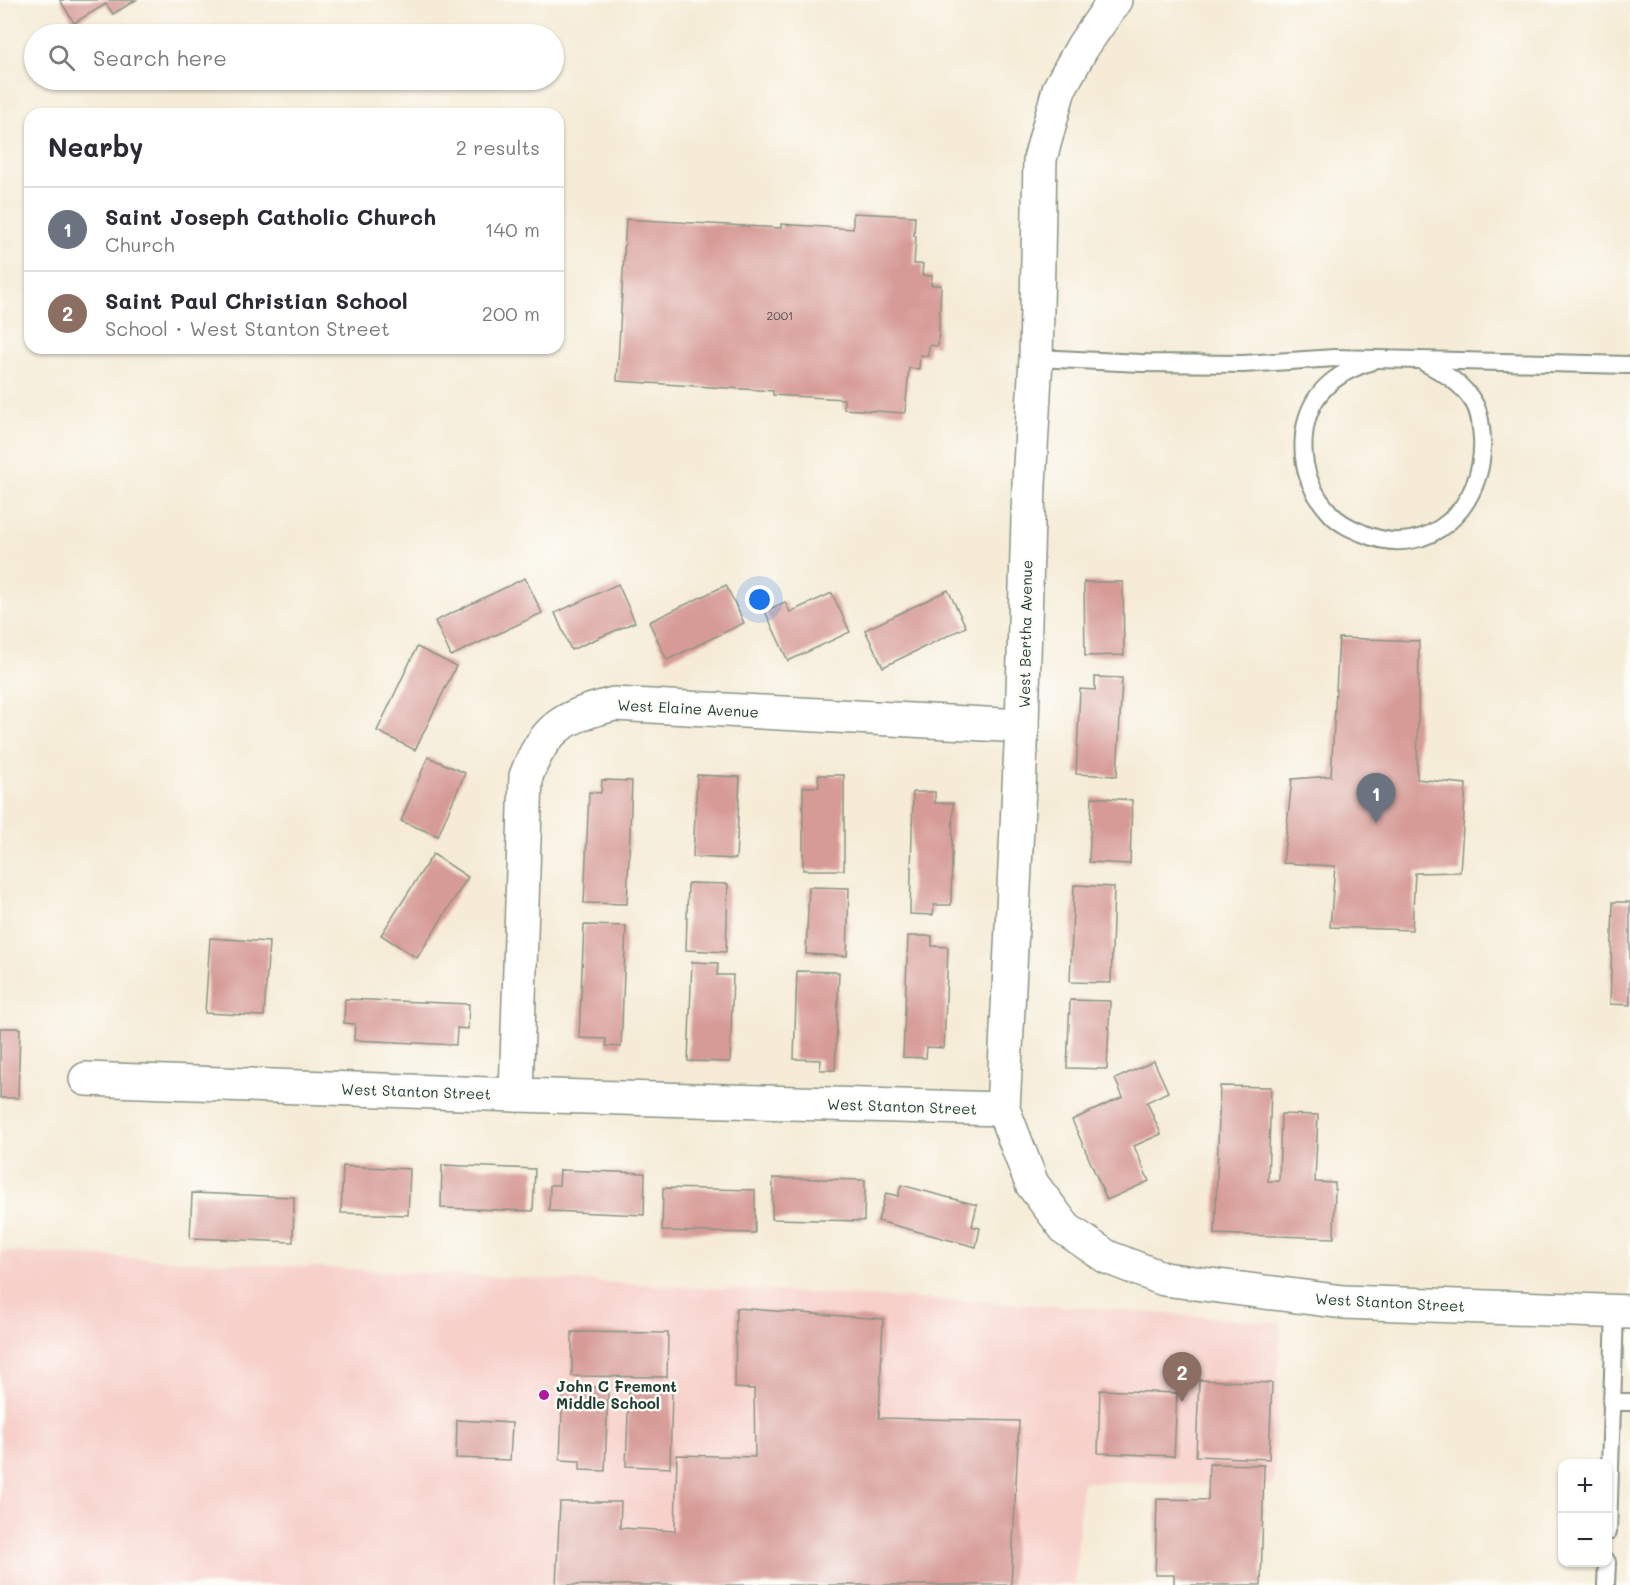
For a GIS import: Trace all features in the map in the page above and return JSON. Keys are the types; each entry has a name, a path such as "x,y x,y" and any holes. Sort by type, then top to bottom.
{"street":[{"name":"West Bertha Avenue","path":"1003,1109 1022,726 1029,484 1036,358 1040,159 1059,89 1083,46 1115,0"},
{"name":"West Elaine Avenue","path":"516,1095 526,776 536,751 565,720 588,710 614,704 1022,726"},
{"name":"West Stanton Street","path":"86,1079 516,1095 1003,1109 1032,1184 1065,1229 1107,1257 1164,1279 1343,1302 1622,1312"}],"lane":[{"path":"1036,358 1141,363 1232,364 1335,358 1630,365"},
{"path":"1378,359 1342,374 1325,387 1312,404 1305,419 1304,464 1310,484 1323,505 1337,521 1379,541 1421,538 1442,528 1454,517 1475,485 1480,465 1481,425 1474,404 1462,387 1446,374 1418,360"},
{"path":"1608,1513 1611,1402 1622,1312"},
{"path":"1611,1402 1630,1402"},
{"path":"1606,1585 1607,1567"}],"shaded area":[{"name":"John C Fremont Middle School","path":"0,1251 1093,1308 1281,1323 1273,1486 1082,1482 1075,1585 0,1585"}],"building":[{"path":"60,0 136,0 113,14 106,4 74,23"},
{"path":"853,213 915,216 914,264 923,264 922,275 932,276 931,285 941,285 938,346 929,345 928,356 920,355 919,369 909,368 905,413 844,409 844,399 773,395 773,391 617,381 626,219 781,228 781,224 853,229"},
{"path":"525,578 542,613 451,656 435,621"},
{"path":"1084,582 1123,582 1124,655 1085,656"},
{"path":"618,584 635,622 571,650 555,613"},
{"path":"726,585 744,623 667,660 649,622"},
{"path":"948,590 966,627 883,667 865,630"},
{"path":"832,593 850,632 788,661 765,611 785,602 790,612"},
{"path":"1339,638 1419,641 1417,779 1466,784 1460,872 1415,873 1412,930 1330,927 1335,866 1283,863 1292,779 1331,776"},
{"path":"417,647 456,666 415,750 377,731"},
{"path":"1095,677 1122,678 1117,776 1076,774 1080,689 1095,690"},
{"path":"428,757 465,773 438,836 401,821"},
{"path":"697,775 740,777 736,859 693,857"},
{"path":"818,775 844,775 844,870 803,870 803,787 819,787"},
{"path":"602,780 632,781 627,904 584,903 589,792 601,793"},
{"path":"913,792 935,792 935,803 953,803 951,905 934,905 933,915 910,914"},
{"path":"1092,797 1132,800 1130,864 1089,862"},
{"path":"433,854 468,877 417,958 381,935"},
{"path":"688,883 728,884 726,952 686,950"},
{"path":"1074,885 1114,887 1111,983 1070,982"},
{"path":"809,887 849,888 847,956 806,954"},
{"path":"1613,902 1630,902 1630,1005 1610,1004"},
{"path":"584,925 626,926 621,1047 606,1046 606,1039 579,1038"},
{"path":"908,936 932,936 932,946 948,947 944,1048 927,1047 926,1058 903,1057"},
{"path":"210,938 269,942 264,1016 205,1013"},
{"path":"692,962 718,963 717,975 733,975 730,1062 688,1061"},
{"path":"797,971 839,972 835,1070 820,1070 821,1060 794,1059"},
{"path":"345,999 469,1004 468,1029 457,1028 456,1045 354,1040 355,1024 344,1023"},
{"path":"1070,1000 1110,1001 1107,1069 1067,1068"},
{"path":"0,1028 20,1028 18,1098 0,1098"},
{"path":"1154,1061 1168,1092 1147,1102 1161,1134 1134,1146 1149,1181 1107,1200 1072,1120 1123,1097 1115,1079"},
{"path":"1220,1086 1271,1087 1268,1181 1279,1181 1281,1114 1318,1115 1315,1182 1335,1183 1334,1238 1215,1234"},
{"path":"442,1165 535,1169 533,1211 441,1208"},
{"path":"343,1166 410,1169 408,1215 341,1213"},
{"path":"560,1170 645,1173 644,1215 549,1211 550,1185 559,1185"},
{"path":"773,1178 865,1180 864,1221 772,1219"},
{"path":"901,1185 977,1205 972,1226 980,1228 976,1247 878,1221 886,1193 898,1196"},
{"path":"663,1188 755,1190 755,1233 662,1231"},
{"path":"192,1193 294,1197 293,1242 190,1238"},
{"path":"736,1308 883,1319 879,1418 1019,1421 1011,1585 556,1585 560,1502 621,1502 620,1528 675,1531 677,1455 755,1457 754,1389 735,1388"},
{"path":"572,1332 668,1333 667,1377 572,1376"},
{"path":"1199,1380 1272,1383 1269,1459 1196,1456"},
{"path":"563,1386 608,1388 605,1471 580,1470 580,1461 560,1460"},
{"path":"629,1388 672,1390 670,1468 626,1466"},
{"path":"1100,1390 1177,1393 1174,1456 1098,1453"},
{"path":"457,1420 512,1423 510,1460 456,1458"},
{"path":"1209,1464 1264,1465 1261,1585 1174,1585 1174,1575 1155,1575 1157,1499 1208,1500"}],"place":[{"name":"Saint Joseph Catholic Church","path":"1376,823"},
{"name":"John C Fremont Middle School","path":"544,1395"},
{"name":"Saint Paul Christian School","path":"1182,1402"}]}
